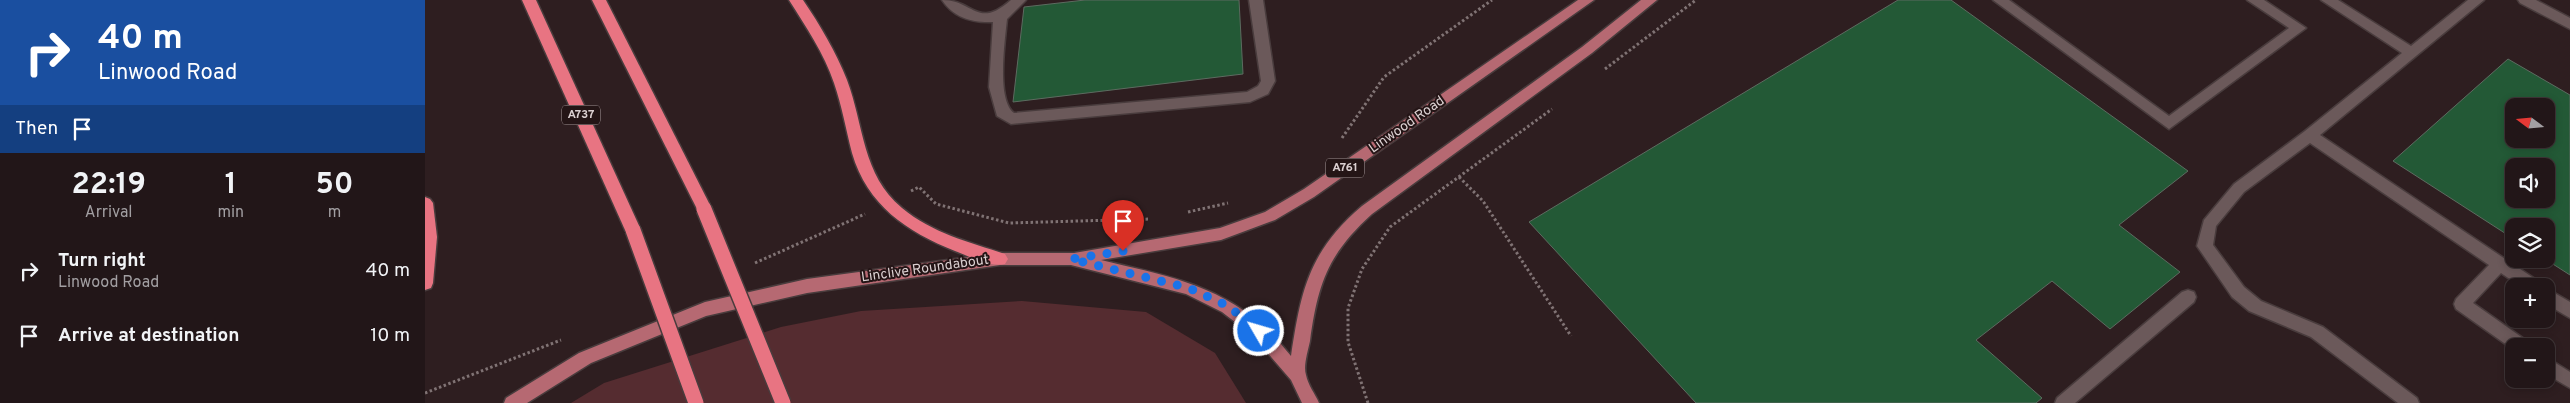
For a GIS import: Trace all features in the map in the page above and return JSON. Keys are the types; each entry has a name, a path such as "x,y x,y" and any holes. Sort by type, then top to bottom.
{"highway":[{"name":"A737","path":"529,0 633,230 696,403"},
{"path":"599,0 704,209 783,403"},
{"path":"796,0 830,55 845,93 864,163 873,187 908,220 969,252 1000,259"},
{"path":"425,202 429,237 425,283"}],"main road":[{"name":"Linwood Road","path":"1071,259 1221,234 1270,216 1309,193 1587,0"},
{"path":"1297,375 1305,318 1314,285 1325,260 1339,236 1367,210 1587,50 1651,0"},
{"name":"Linclive Roundabout","path":"512,403 585,358 641,333 705,309 807,286 1000,259 1071,259 1189,288 1228,306 1259,331 1297,375 1311,403"}],"street":[{"path":"949,0 956,10 977,19 1000,17 1019,0"},
{"path":"1000,17 997,87 1002,112 1011,119 1026,119 1250,97 1263,90 1267,81 1256,0"},
{"path":"2000,0 2169,124 2299,28 2254,0"},
{"path":"2328,0 2411,52"},
{"path":"2411,403 2317,332 2255,306 2238,292 2205,246 2209,224 2239,188 2310,135 2477,0"},
{"path":"2525,0 2570,24"},
{"path":"2310,135 2521,278"},
{"path":"2499,264 2462,304 2510,338"},
{"path":"2063,403 2188,297"},
{"path":"2555,301 2570,311"},
{"path":"2555,370 2570,381"}],"path":[{"path":"1337,145 1385,77 1492,0"},
{"path":"1600,73 1696,0"},
{"path":"1368,403 1348,342 1348,308 1361,269 1390,228 1553,108"},
{"path":"1459,177 1483,201 1571,336"},
{"path":"749,265 888,203 919,187 936,204 1009,222 1160,219"},
{"path":"1179,214 1235,202"},
{"path":"425,394 564,339"}],"shaded area":[{"path":"1022,301 1146,312 1215,353 1246,403 571,403 604,383 781,327 861,311"}],"building":[{"path":"1085,0 1239,0 1243,74 1013,102 1024,7"},
{"path":"1898,0 1951,0 2188,171 2119,225 2180,272 2110,329 2052,281 1976,340 2042,398 2036,403 1696,403 1529,222"},
{"path":"2508,59 2570,95 2570,275 2555,265 2555,218 2505,218 2505,233 2393,161"}],"route":[{"path":"1123,251 1071,259 1189,288 1228,306 1259,331"}]}
